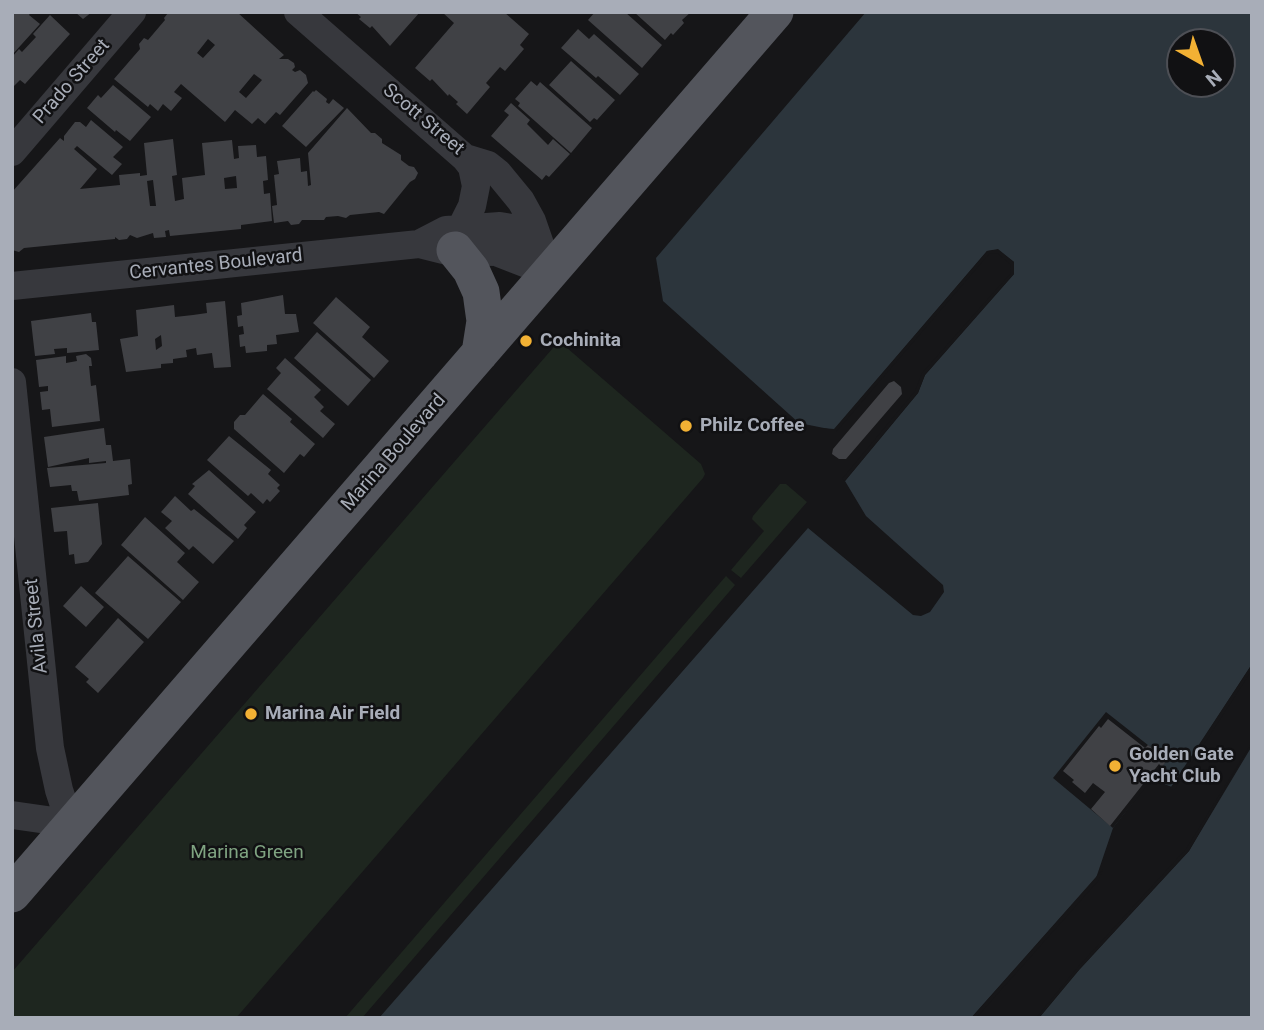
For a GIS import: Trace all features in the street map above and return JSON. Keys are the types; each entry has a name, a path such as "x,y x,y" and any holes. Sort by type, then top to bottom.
{"main road":[{"name":"Marina Boulevard","path":"12,894 775,12"},
{"path":"458,239 481,292 485,321 480,353"}],"street":[{"name":"Prado Street","path":"17,137 132,12"},
{"name":"Scott Street","path":"298,12 466,158 488,165 498,173 521,201 538,236 550,273"},
{"path":"458,239 472,206 476,186 466,158"},
{"name":"Cervantes Boulevard","path":"12,286 419,244 458,239 500,226 522,233 550,273"},
{"name":"Avila Street","path":"12,382 21,558 51,748 59,790 71,826"},
{"path":"12,816 37,818 71,826"}],"green space":[{"name":"Marina Green","path":"559,341 701,464 705,474 703,478 236,1018 12,1018 12,972"},
{"path":"780,484 786,484 807,502 741,578 731,570 764,531 752,519 753,516"},
{"path":"726,576 735,585 362,1018 345,1018"}],"shaded area":[{"path":"866,12 1252,12 1252,664 1172,787 1151,779 1113,828 1096,878 971,1018 379,1018 808,528 913,615 921,616 930,612 944,592 943,585 866,516 845,481 918,393 925,375 1014,274 1014,262 998,250 987,251 834,430 799,423 663,301 656,258"},
{"path":"1252,746 1252,1018 1039,1018 1079,970 1189,851"}],"pier":[{"path":"998,249 1014,262 1014,274 925,375 918,393 845,481 842,479 915,391 922,373 1011,273 1010,264 997,253 989,254 836,432 821,432 821,428 834,429 987,251"},
{"path":"1252,664 1252,670 1175,789 1169,790"},
{"path":"1106,712 1167,760 1113,828 1053,778"},
{"path":"1252,742 1189,851 1079,970 1039,1018 1036,1018 1077,968 1186,849"},
{"path":"1103,869 1099,880 976,1018 971,1018"}],"building":[{"path":"15,12 31,12 29,15 40,24 12,55 12,16"},
{"path":"75,12 92,12 83,19"},
{"path":"237,12 284,55 279,59 288,59 294,63 292,70 300,70 306,75 308,83 280,115 276,112 265,124 258,118 252,124 235,110 225,122 181,84 174,92 182,98 171,111 163,104 158,111 150,104 148,107 114,79 140,49 139,44 144,38 148,40 168,13","holes":["208,39 215,45 203,58 197,53","254,74 262,80 246,98 239,92"]},
{"path":"355,12 420,12 390,46 372,26 370,28 359,19 361,17"},
{"path":"442,12 504,12 529,34 520,45 524,49 505,71 500,67 486,83 490,87 467,114 449,94 448,96 432,79 430,81 415,68 454,23"},
{"path":"595,12 625,12 662,45 642,68 588,20"},
{"path":"634,12 691,12 682,20 684,23 673,35 671,33 665,40"},
{"path":"50,15 70,34 25,84 20,80 12,88 12,57 19,49 22,52 36,37 33,34"},
{"path":"578,29 589,39 594,34 639,74 620,95 561,48"},
{"path":"571,61 615,100 597,120 594,118 590,122 549,85"},
{"path":"531,81 537,86 540,82 592,128 571,153 518,106 520,103 515,99"},
{"path":"113,85 151,117 130,141 87,108 98,95 101,98"},
{"path":"316,90 329,104 333,99 344,108 306,147 282,126"},
{"path":"511,103 530,120 527,124 548,145 553,139 570,154 549,177 546,175 542,180 491,136 509,115 504,111"},
{"path":"347,108 371,133 382,139 382,143 401,155 401,160 414,167 418,173 415,179 384,214 379,212 350,215 346,218 326,217 324,220 302,220 299,224 291,225 288,221 274,223 272,206 277,205 274,175 279,174 277,161 300,158 301,172 307,171 308,186 311,185 308,153"},
{"path":"91,120 123,147 113,157 122,164 112,175 77,146 74,149 97,169 80,189 120,185 119,175 147,175 144,143 173,139 177,175 172,176 175,201 184,199 182,178 205,175 202,143 232,140 234,159 239,158 238,146 256,145 257,157 266,156 268,180 263,181 264,194 270,193 272,221 241,225 241,229 170,236 169,230 165,231 166,237 154,238 153,233 137,238 130,235 127,239 119,240 115,237 24,248 19,252 12,250 12,192 60,138 64,141 64,136 75,122 86,127","holes":["236,176 237,188 225,189 224,178","153,180 156,206 150,206 147,181"]},
{"path":"283,295 285,314 296,314 299,332 276,335 277,344 267,345 267,351 246,353 245,346 240,347 239,335 244,334 243,326 238,327 237,316 242,315 241,303"},
{"path":"336,297 370,327 362,337 389,361 374,378 313,323"},
{"path":"225,301 231,367 214,368 212,353 197,355 196,348 186,350 187,357 173,359 173,363 161,364 161,368 126,372 120,339 138,336 136,310 174,305 175,317 207,313 206,303","holes":["161,335 162,346 156,350 155,339"]},
{"path":"91,313 92,322 96,322 99,350 67,353 67,348 54,349 55,354 35,356 31,321"},
{"path":"317,332 371,380 348,406 294,358"},
{"path":"86,354 91,358 91,386 96,385 100,421 52,427 50,409 42,410 40,392 48,391 48,386 39,387 36,360 66,356 66,363 77,361 76,356"},
{"path":"285,358 321,390 314,397 324,407 320,411 335,424 323,438 267,389 281,373 276,368"},
{"path":"894,381 901,387 902,394 846,459 839,459 832,454 833,449 889,383"},
{"path":"263,394 315,444 304,457 300,454 284,473 234,429 234,422 240,415 245,415"},
{"path":"104,428 106,445 111,445 113,461 130,459 132,484 128,485 129,495 79,501 77,491 72,491 71,485 50,487 47,468 106,461 89,463 89,458 48,467 44,437"},
{"path":"229,436 271,470 268,474 280,485 277,488 280,491 270,502 267,499 263,504 251,493 248,496 207,460"},
{"path":"209,470 256,512 244,525 247,528 238,539 188,494 195,486 192,484"},
{"path":"175,496 191,511 194,509 234,541 213,564 193,546 189,550 165,528 172,521 161,512"},
{"path":"98,503 102,544 88,562 75,564 74,554 69,555 67,531 54,532 51,508"},
{"path":"145,517 185,553 177,562 199,582 183,600 121,545"},
{"path":"128,556 181,602 148,639 95,593"},
{"path":"81,586 104,607 86,627 63,606"},
{"path":"118,618 144,642 98,693 86,682 89,679 75,667"},
{"path":"1108,719 1145,748 1148,745 1167,760 1162,767 1159,764 1110,826 1091,809 1105,792 1093,783 1085,793 1063,771 1099,726 1101,728"}],"place":[{"name":"Cochinita","path":"526,341"},
{"name":"Philz Coffee","path":"686,426"},
{"name":"Marina Air Field","path":"251,714"},
{"name":"Golden Gate Yacht Club","path":"1115,766"}]}
